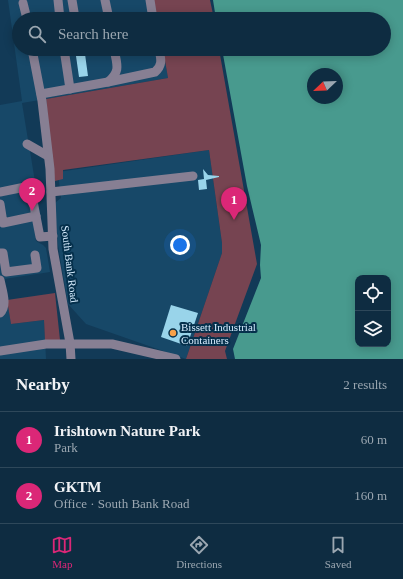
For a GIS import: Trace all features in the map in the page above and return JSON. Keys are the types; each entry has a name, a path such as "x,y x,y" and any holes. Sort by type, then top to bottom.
{"street":[{"path":"58,0 59,12"},
{"path":"72,0 74,12"},
{"path":"105,0 108,12"},
{"path":"150,0 152,12"},
{"path":"23,3 25,12"},
{"name":"South Bank Road","path":"33,56 41,97 48,156 54,249 58,281 70,343 70,359"},
{"path":"65,56 70,89"},
{"path":"108,82 115,76 117,69 115,56"},
{"path":"41,97 70,89 155,72 160,68 160,56"},
{"path":"27,144 48,156"},
{"path":"51,192 193,176"},
{"path":"0,192 30,186 40,237 53,236"},
{"path":"0,204 3,223 36,216"},
{"path":"0,253 3,252 6,272 37,268 35,255"},
{"path":"0,280 4,305 3,310 0,313"},
{"path":"0,351 46,344 112,344 176,359"}],"shaded area":[{"path":"8,0 153,0 156,12 12,12 12,29"},
{"path":"153,0 210,0 213,12 156,12"},
{"path":"213,0 403,0 403,359 235,359 233,349 261,278 261,245 247,186 223,56 391,56 391,12 215,12"},
{"path":"16,56 164,56 168,78 22,103 28,140 25,147 30,151 42,225 34,227 36,241 46,248 50,272 4,279 11,324 44,320 46,359 0,359 0,105 22,101"},
{"path":"164,56 220,56 257,264 225,351 227,359 186,359 222,253 222,243 209,150 63,170 63,179 55,181 53,173 46,99 168,78"},
{"path":"209,150 222,243 222,253 186,359 86,324 68,304 58,245 55,209 55,203 61,198 58,172"},
{"path":"55,293 60,340 45,341 44,320 11,324 7,300"}],"building":[{"path":"76,56 85,56 88,76 79,77"},
{"path":"203,169 208,175 219,177 206,180 207,189 199,190 198,180 204,179"},
{"path":"171,305 198,313 187,346 161,337"}],"place":[{"name":"GKTM","path":"32,211"},
{"name":"Irishtown Nature Park","path":"234,220"},
{"name":"Bissett Industrial Containers","path":"173,333"}]}
